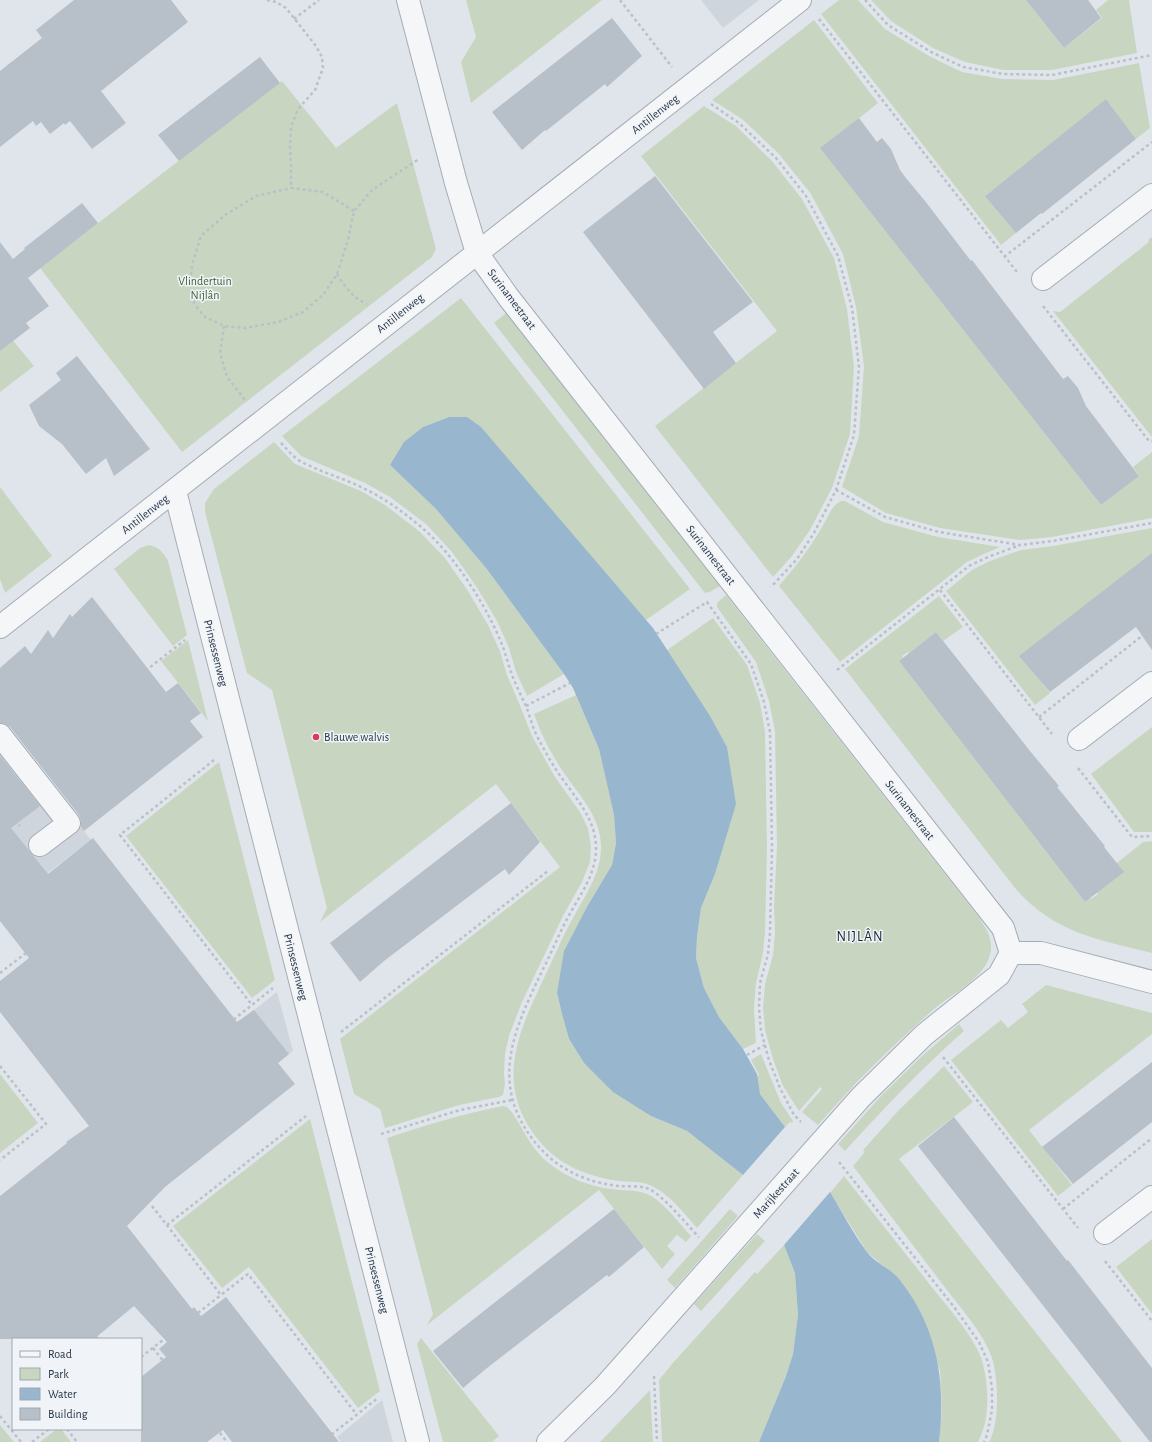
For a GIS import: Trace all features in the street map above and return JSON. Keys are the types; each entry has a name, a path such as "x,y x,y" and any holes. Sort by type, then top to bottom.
{"street":[{"name":"Surinamestraat","path":"408,0 456,183 477,253 509,298 1003,928 1011,953"},
{"name":"Antillenweg","path":"0,627 688,88 775,8 800,0"},
{"path":"1043,279 1152,195"},
{"name":"Prinsessenweg","path":"175,491 418,1442"},
{"path":"1079,739 1152,683"},
{"path":"0,735 69,823 40,845"},
{"path":"1011,953 1041,953 1152,982"},
{"name":"Marijkestraat","path":"548,1442 605,1386 861,1097 924,1036 999,975 1011,953"},
{"path":"1098,1238 1152,1197"}],"path":[{"path":"267,0 276,2 286,8 316,46 322,57 323,68 315,90 298,110 291,127 291,188"},
{"path":"294,19 319,0"},
{"path":"620,0 688,88 739,123 776,158 806,196 838,256 852,308 858,367 854,435 836,490 814,533 797,558 771,587"},
{"path":"865,0 888,25 931,52 963,67 1002,74 1052,75 1152,55"},
{"path":"819,19 1017,273"},
{"path":"1004,256 1152,142"},
{"path":"354,211 323,192 291,188 256,196 225,215 201,236 192,265 190,286 193,301 205,317 224,326 245,328 278,322 303,312 323,295 337,274 348,240 354,211 372,190 419,159"},
{"path":"337,274 347,289 361,301 375,307 393,318"},
{"path":"1040,301 1149,441 1152,441"},
{"path":"224,326 220,353 227,377 247,402"},
{"path":"277,440 298,460 362,487 388,501 422,528 448,555 472,588 493,623 504,650 511,673 526,706 536,734 559,774 584,809 592,826 596,845 594,863 586,884 567,918 526,1004 514,1037 510,1055 509,1075 512,1100 522,1122 536,1144 552,1161 582,1177 618,1186 635,1186 649,1189 668,1204 699,1237"},
{"path":"836,490 885,517 939,532 1020,545"},
{"path":"836,670 969,566 988,557 1020,545 1052,541 1152,523"},
{"path":"940,590 1056,739"},
{"path":"656,634 707,602 751,664 764,702 770,732 772,847 768,954 760,983 759,1008 761,1031 764,1045 780,1088 794,1115 821,1143"},
{"path":"1039,717 1152,628"},
{"path":"44,749 188,638"},
{"path":"526,706 570,683"},
{"path":"241,752 218,757 120,835 252,1005"},
{"path":"1074,762 1132,837 1152,836"},
{"path":"0,867 163,1075"},
{"path":"341,1032 548,871"},
{"path":"0,973 52,933"},
{"path":"116,1112 276,986 300,980"},
{"path":"747,1055 764,1045"},
{"path":"944,1057 1063,1209 1098,1238 1152,1321"},
{"path":"0,1066 46,1124 0,1160"},
{"path":"381,1134 460,1110 512,1100"},
{"path":"167,1225 309,1114 332,1108"},
{"path":"1063,1209 1152,1138"},
{"path":"842,1165 954,1307 979,1342 988,1362 992,1388 992,1410 988,1434 984,1442"},
{"path":"152,1206 221,1295"},
{"path":"0,1312 115,1222"},
{"path":"142,1356 248,1274 357,1415 322,1442"},
{"path":"48,1275 97,1338"},
{"path":"153,1348 227,1442"},
{"path":"654,1376 657,1442"},
{"path":"0,1416 21,1442"},
{"path":"32,1442 48,1430"},
{"path":"68,1430 77,1442"}],"shaded area":[{"path":"701,0 759,0 723,28"},
{"path":"0,725 91,840 24,891 0,822 10,796 28,782"},
{"path":"277,992 293,1051 266,1072 231,1028"},
{"path":"382,1400 393,1442 341,1442 337,1437"}],"green space":[{"path":"466,0 602,0 471,103 461,62 476,37"},
{"path":"839,0 858,0 885,29 929,56 962,72 1002,79 1053,80 1139,63 1150,128 1136,139 1106,100 986,195 1016,233 1001,245 821,14"},
{"path":"871,0 1026,0 1064,48 1102,18 1096,10 1108,0 1129,0 1137,53 1052,70 1003,70 965,62 933,48 891,21"},
{"path":"814,20 878,103 821,149 1101,505 1139,475 1133,467 1152,452 1152,518 1052,537 1020,540 940,528 886,513 842,487 859,436 864,366 856,307 843,254 811,194 779,154 742,119 712,100"},
{"name":"Vlindertuin Nijlân","path":"282,81 336,148 397,103 436,249 432,257 182,452 40,268"},
{"path":"704,106 736,126 772,161 802,199 834,258 847,309 854,367 850,434 832,488 810,530 792,556 773,577 655,426 777,331 641,156"},
{"path":"1152,237 1151,436 1053,311 1060,312 1149,242 1148,240"},
{"path":"461,298 690,589 646,620 467,417 449,417 423,427 390,465 436,509 486,568 564,674 527,696 516,672 509,648 497,621 476,586 452,552 426,524 390,497 365,483 301,456 282,436"},
{"path":"506,313 720,586 710,592 705,593 494,323"},
{"path":"11,338 34,366 0,392 0,346"},
{"path":"274,442 295,464 361,491 385,505 419,531 445,558 468,591 488,625 500,651 507,675 532,736 555,777 580,812 588,828 591,846 590,862 582,882 563,916 522,1002 509,1036 505,1054 505,1084 503,1095 459,1105 385,1128 380,1109 354,1094 340,1039 560,867 496,784 320,922 327,908 272,690 247,673 205,512 205,503 214,489"},
{"path":"0,487 52,556 5,593 0,579"},
{"path":"841,501 845,501 883,522 938,537 1000,547 967,562 840,662 779,586 810,546 832,509"},
{"path":"1152,528 1152,573 1029,666 1050,693 1035,705 946,591 972,570 990,561 1021,550 1053,546"},
{"path":"149,545 156,547 161,551 168,561 187,635 173,646 114,569 140,548"},
{"path":"726,595 978,916 991,941 991,952 989,958 980,973 934,1009 896,1044 859,1080 818,1125 802,1112 822,1089 820,1087 799,1111 783,1086 773,1059 765,1030 763,1008 765,984 773,955 775,933 774,906 777,847 775,731 769,701 756,662 717,607 717,603"},
{"path":"939,596 963,627 943,641 936,632 909,653 908,652 902,656 903,658 899,661 1085,902 1098,894 1097,893 1117,863 1143,842 1152,841 1152,953 1078,932 1061,925 1030,903 1015,888 845,669"},
{"path":"713,618 747,665 760,703 765,732 767,847 765,932 763,953 756,983 754,1008 756,1043 743,1049 719,1017 704,988 696,958 701,908 715,874 723,844 729,767 727,747 667,650"},
{"path":"188,640 208,721 161,661"},
{"path":"576,695 599,749 614,815 616,843 612,865 588,905 557,993 569,1039 584,1063 651,1116 687,1131 743,1175 697,1228 671,1199 648,1184 597,1177 576,1169 557,1158 541,1143 526,1122 517,1102 514,1081 514,1061 525,1020 565,933 592,883 601,855 600,834 593,815 555,759 543,737 534,714"},
{"path":"1152,727 1152,832 1134,832 1091,774"},
{"path":"219,762 275,980 252,998 126,836"},
{"path":"1046,985 1152,1013 1152,1034 1029,1130 1072,1185 1058,1196 951,1060 1001,1020 1008,1028 1028,1012 1022,1004"},
{"path":"959,1024 964,1031 903,1089 845,1151 838,1144 882,1095 921,1057"},
{"path":"761,1054 781,1103 793,1121 785,1127 760,1094 756,1077 759,1075 751,1060"},
{"path":"944,1066 973,1102 899,1159 1122,1442 989,1442 993,1434 995,1424 997,1391 995,1370 989,1351 971,1322 853,1166 865,1152 863,1150 899,1110"},
{"path":"0,1074 38,1123 0,1153"},
{"path":"503,1106 507,1107 511,1111 528,1139 543,1158 557,1169 579,1181 595,1186 638,1191 653,1197 665,1207 691,1236 686,1242 677,1235 667,1246 675,1254 662,1269 599,1190 427,1325 433,1314 387,1138 444,1120"},
{"path":"310,1119 380,1391 358,1408 249,1267 222,1288 173,1226"},
{"path":"844,1176 953,1313 969,1334 975,1345 983,1364 987,1394 985,1424 978,1442 939,1442 942,1409 940,1370 898,1278 868,1253 830,1193"},
{"path":"730,1209 738,1216 675,1288 667,1280"},
{"path":"757,1234 765,1241 701,1311 694,1304"},
{"path":"1152,1239 1152,1314 1116,1267"},
{"path":"784,1245 795,1273 798,1315 793,1354 786,1376 759,1442 662,1442 659,1380 755,1272 757,1274"},
{"path":"421,1338 499,1436 492,1442 443,1442 417,1344"},
{"path":"650,1390 653,1442 600,1442"},
{"path":"0,1425 14,1442 0,1442"},
{"path":"56,1430 62,1430 71,1442 40,1442"}],"water":[{"path":"449,417 467,417 481,427 653,628 710,716 727,747 736,804 715,874 701,908 696,958 704,988 719,1017 743,1049 757,1074 760,1094 785,1127 743,1175 687,1131 651,1116 613,1092 584,1063 569,1039 557,993 564,951 588,905 612,865 616,843 614,815 599,749 573,688 486,568 436,509 390,465 404,442 423,427"},
{"path":"830,1192 852,1230 867,1252 899,1279 923,1317 931,1336 940,1377 941,1420 939,1442 759,1442 786,1376 793,1354 798,1315 795,1273 784,1245"}],"building":[{"path":"74,0 171,0 188,22 101,91 126,123 92,149 70,121 65,125 64,123 50,134 41,122 36,126 33,121 0,147 0,71 42,38 36,30"},
{"path":"1026,0 1088,0 1101,18 1064,48"},
{"path":"612,18 642,56 607,87 605,84 546,131 545,130 522,150 492,112"},
{"path":"260,57 280,83 179,161 158,135"},
{"path":"1106,99 1136,139 1016,233 985,196"},
{"path":"859,118 877,142 882,138 891,149 900,170 971,261 972,260 1063,379 1068,376 1078,388 1086,406 1139,476 1101,505 820,148"},
{"path":"655,176 753,302 713,332 736,363 704,389 583,232"},
{"path":"82,203 98,223 28,278 49,306 26,323 30,328 0,351 0,242 13,259 25,249 24,248"},
{"path":"77,356 150,449 114,476 106,458 86,474 62,444 39,426 29,405 61,380 56,373"},
{"path":"1152,553 1152,650 1136,627 1050,692 1019,656"},
{"path":"92,597 166,692 178,683 201,713 190,721 203,737 84,831 81,827 79,815 10,727 0,723 0,668 25,646 31,654 48,630 53,638 70,614 72,617"},
{"path":"936,632 1059,786 1057,787 1124,872 1085,902 899,661"},
{"path":"0,755 40,806 11,828 48,874 93,838 237,1022 254,1010 289,1054 278,1063 295,1084 165,1187 127,1226 192,1309 194,1307 201,1316 226,1297 339,1442 232,1442 223,1430 207,1442 141,1442 142,1376 166,1357 159,1349 167,1342 134,1306 95,1338 0,1339 0,1196 67,1143 66,1142 89,1126 0,1012 0,981 29,958 0,921"},
{"path":"511,803 540,842 509,875 505,869 384,961 360,982 330,943"},
{"path":"1152,1062 1152,1122 1073,1184 1042,1147"},
{"path":"954,1117 1152,1368 1152,1442 1150,1442 918,1146"},
{"path":"614,1209 644,1247 609,1277 607,1275 463,1388 433,1351"}],"place":[{"name":"Blauwe walvis","path":"316,737"}],"district":[{"name":"NIJLÂN","path":"860,936"}]}
